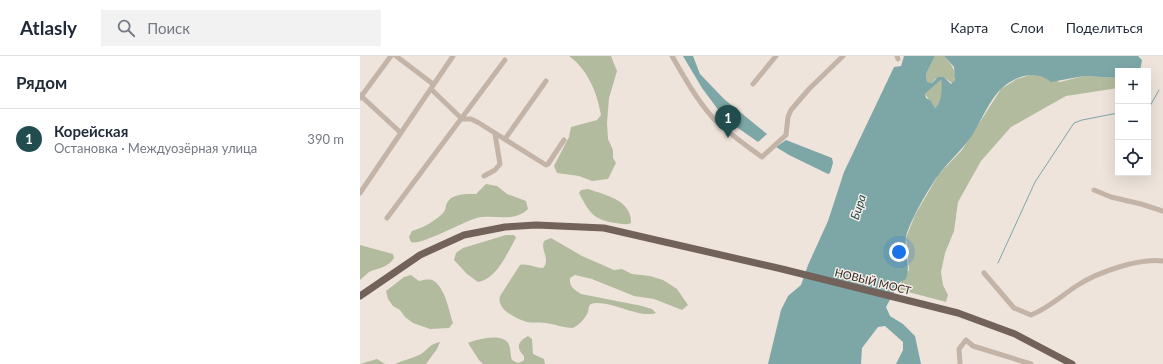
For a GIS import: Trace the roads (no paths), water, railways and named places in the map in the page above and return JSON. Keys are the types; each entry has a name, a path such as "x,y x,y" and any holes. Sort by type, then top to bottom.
{"main road":[{"name":"НОВЫЙ МОСТ","path":"360,296 420,255 442,244 484,230 536,225 604,228 782,269 958,313 1015,334 1072,364"}],"street":[{"path":"391,56 361,97 401,133"},
{"path":"396,56 434,84"},
{"path":"360,193 432,90 434,84 453,56"},
{"path":"672,56 687,82 713,117 732,136 762,157 786,135 788,117 800,99 843,56"},
{"path":"753,84 776,56"},
{"path":"387,218 506,60"},
{"path":"505,139 546,81"},
{"path":"432,90 462,119 471,119 479,123 546,165 564,140"},
{"path":"484,176 495,170 500,164 495,134"},
{"path":"1094,190 1111,197 1163,211"},
{"path":"984,273 1014,308 1031,315 1044,310 1078,284 1099,274 1132,264 1163,261"},
{"path":"960,364 959,349 966,340 973,346 1031,364"}],"water":[{"path":"683,56 693,56 700,74 724,99 767,134 758,142 725,119 702,88"},
{"name":"Бира","path":"904,56 935,56 926,74 927,82 932,83 938,77 944,77 951,84 955,80 954,67 944,56 1138,56 1142,60 1141,68 1115,68 1115,78 1084,76 1051,82 1041,76 1029,75 1012,81 996,94 973,134 940,173 915,214 906,237 908,269 906,279 899,283 886,307 890,316 903,324 915,336 921,364 896,364 903,350 903,342 885,326 878,327 862,348 861,364 768,364 781,310 788,296 801,285 808,265 828,221 844,172 894,67 901,66","holes":["941,80 942,91 940,99 935,108 930,100 926,98 925,94"]},
{"path":"786,140 832,158 833,163 830,173 828,174 776,147"}],"waterway":[{"path":"1151,104 1159,90"},
{"path":"998,263 1035,182 1074,123 1115,114"}],"place":[{"name":"Корейская","path":"728,138"}]}
